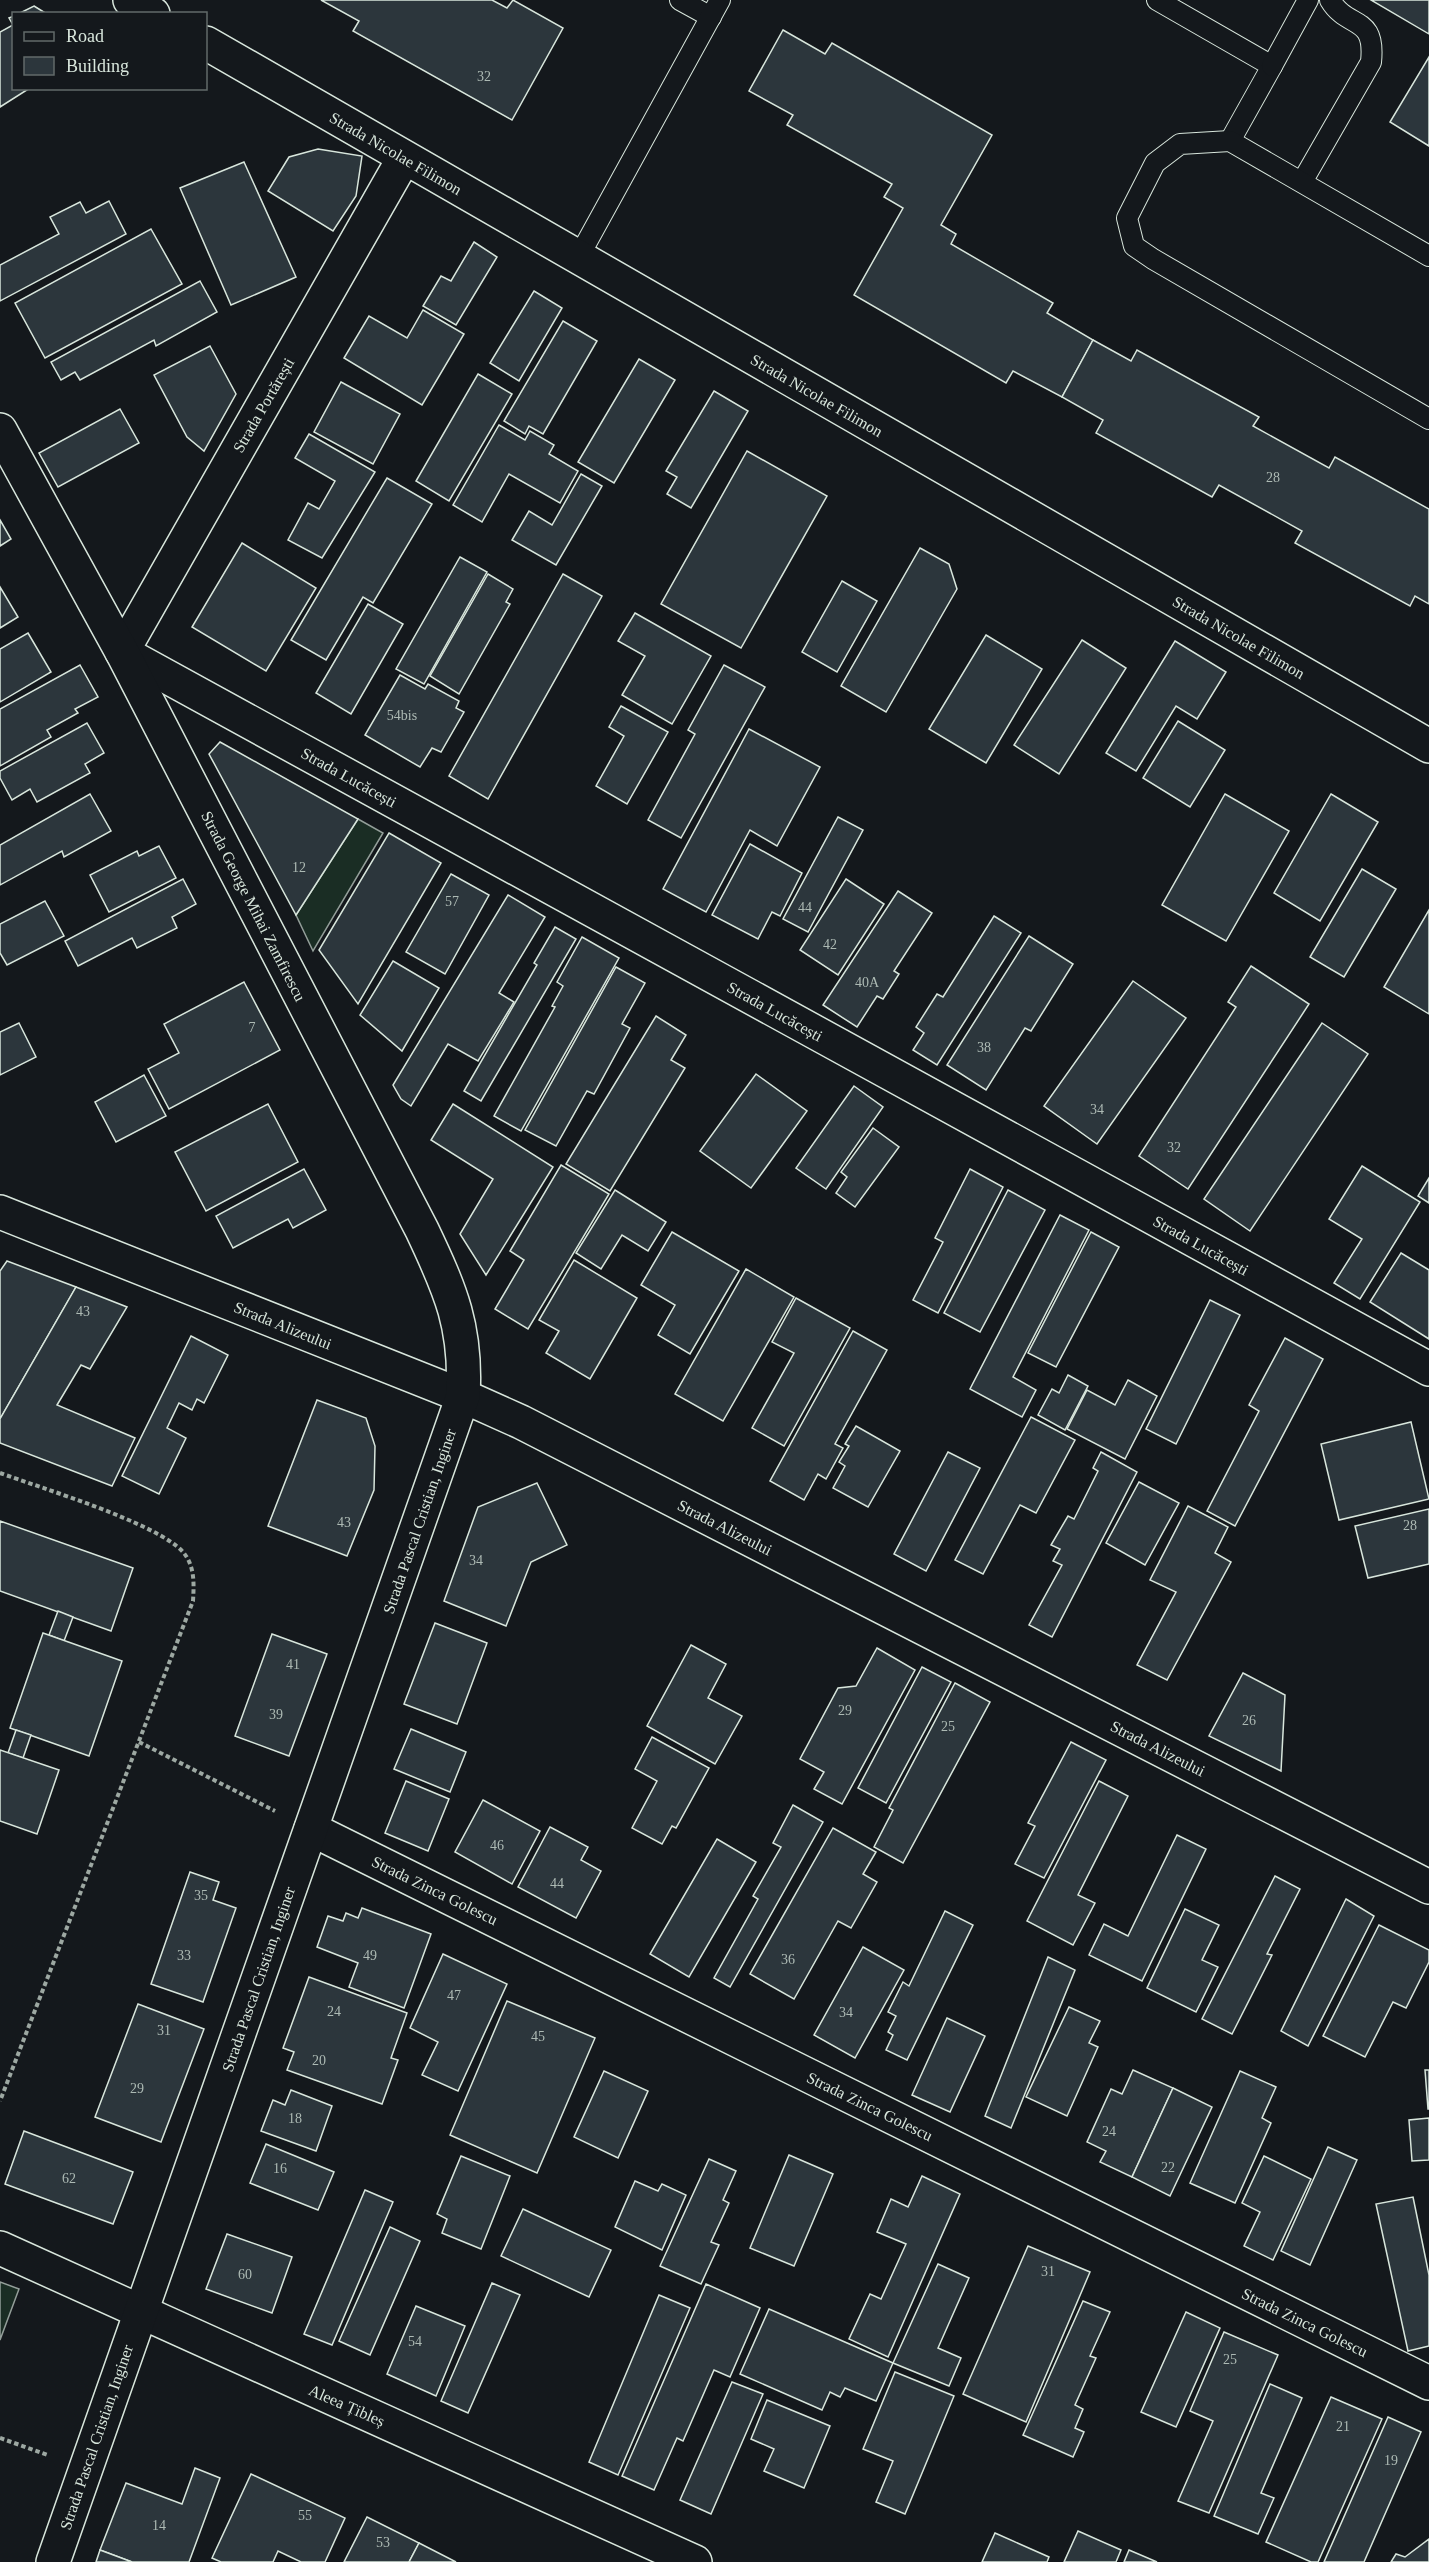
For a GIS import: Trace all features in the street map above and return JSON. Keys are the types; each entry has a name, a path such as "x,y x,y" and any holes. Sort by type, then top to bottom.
{"street":[{"path":"130,0 150,12"},
{"name":"Strada Nicolae Filimon","path":"207,44 1429,747"},
{"name":"Strada Portărești","path":"122,652 404,158"},
{"name":"Strada George Mihai Zamfirescu","path":"0,430 122,652 448,1285 460,1325 465,1359 463,1396"},
{"name":"Strada Lucăcești","path":"122,652 1429,1369"},
{"name":"Strada Alizeului","path":"0,1212 463,1396 531,1428 1429,1887"},
{"name":"Strada Pascal Cristian, Inginer","path":"53,2562 463,1396"},
{"name":"Strada Zinca Golescu","path":"311,1829 1429,2383"},
{"name":"Aleea Țibleș","path":"0,2247 695,2562"}],"lane":[{"path":"578,258 716,9 681,0"},
{"path":"1157,0 1272,66"},
{"path":"1230,141 1308,0"},
{"path":"1302,182 1371,62 1373,42 1365,29 1335,7 1330,0"},
{"path":"1429,256 1230,141 1180,144 1155,163 1127,218 1134,246 1152,259 1429,419"}],"path":[{"path":"0,1473 154,1531 182,1552 192,1567 193,1601 0,2101"},
{"path":"139,1742 311,1829"},
{"path":"0,2438 86,2468"}],"green space":[{"path":"358,819 383,833 313,951 296,915"},
{"path":"0,2282 19,2289 0,2340"}],"building":[{"path":"321,0 492,0 507,8 513,0 563,28 512,120 353,31 359,21"},
{"path":"1371,0 1429,0 1429,34"},
{"path":"34,6 44,12 22,12"},
{"path":"12,26 12,90 27,90 0,107 0,32"},
{"path":"783,30 825,54 832,43 992,135 941,225 956,234 951,244 1053,303 1047,313 1093,340 1062,397 1013,371 1006,383 854,295 903,208 884,197 892,184 787,125 793,115 749,91"},
{"path":"1429,57 1429,146 1390,122"},
{"path":"318,149 362,156 356,196 333,231 268,191 289,157"},
{"path":"244,162 296,277 231,305 180,188"},
{"path":"109,201 126,234 0,301 0,265 59,234 50,217 80,202 86,213"},
{"path":"151,229 182,284 45,358 15,303"},
{"path":"474,242 497,257 456,325 423,306 441,276 451,281"},
{"path":"200,281 217,312 156,346 154,340 80,380 75,372 61,380 51,362"},
{"path":"534,291 562,308 519,381 490,363"},
{"path":"423,310 464,334 422,405 344,358 369,316 407,338"},
{"path":"563,321 597,341 543,434 529,426 525,434 504,421"},
{"path":"1093,340 1131,361 1137,350 1259,417 1253,426 1329,468 1335,457 1429,509 1429,604 1415,596 1410,606 1295,543 1302,531 1219,485 1212,497 1096,433 1103,420 1062,397"},
{"path":"210,346 236,394 204,451 187,437 154,375"},
{"path":"639,359 675,380 614,483 578,462"},
{"path":"478,374 512,394 449,501 416,481"},
{"path":"341,382 400,414 373,464 314,432"},
{"path":"714,391 748,411 691,508 667,494 677,477 666,471"},
{"path":"120,409 139,443 58,487 39,453"},
{"path":"499,425 525,440 530,431 554,445 549,454 578,471 560,503 509,474 482,522 453,505"},
{"path":"309,434 375,472 322,558 288,540 308,503 319,509 335,481 295,458"},
{"path":"747,451 827,496 741,648 661,604"},
{"path":"581,474 602,486 556,565 512,540 529,511 552,525"},
{"path":"387,478 432,504 373,603 363,597 326,660 291,640"},
{"path":"0,520 11,539 0,546"},
{"path":"242,543 316,588 266,671 192,627"},
{"path":"920,548 949,564 957,589 886,712 841,686"},
{"path":"460,557 487,572 424,684 396,669"},
{"path":"488,574 513,589 506,602 510,604 459,694 430,676"},
{"path":"563,574 602,596 488,799 449,776"},
{"path":"842,581 877,601 837,672 802,652"},
{"path":"0,587 18,617 0,628"},
{"path":"368,604 403,624 351,714 316,693"},
{"path":"635,613 711,656 672,724 622,695 645,656 618,641"},
{"path":"28,633 51,672 0,702 0,649"},
{"path":"986,635 1042,669 986,763 929,729"},
{"path":"1082,640 1126,668 1059,774 1014,745"},
{"path":"1175,641 1226,672 1197,719 1176,706 1136,771 1106,753"},
{"path":"80,665 98,697 75,709 78,713 47,730 51,737 0,766 0,709"},
{"path":"724,665 765,687 681,838 648,820 695,734 688,730"},
{"path":"400,675 425,689 428,684 459,701 456,708 464,712 441,752 432,748 420,767 365,735"},
{"path":"621,706 668,732 627,804 596,786 624,736 609,727"},
{"path":"1178,721 1225,750 1190,807 1143,778"},
{"path":"87,723 104,753 85,764 90,773 37,802 30,789 12,800 0,778 0,771"},
{"path":"749,729 820,767 777,846 750,830 706,912 663,889"},
{"path":"220,742 358,819 296,915 209,754"},
{"path":"90,794 111,831 64,857 62,851 0,885 0,845"},
{"path":"1225,794 1289,831 1226,941 1162,905"},
{"path":"1331,794 1378,822 1320,921 1274,893"},
{"path":"838,817 863,830 808,932 783,919"},
{"path":"389,833 441,863 358,1004 319,950"},
{"path":"750,844 802,873 780,916 772,912 758,939 712,915"},
{"path":"159,846 176,878 109,912 90,875 137,851 139,856"},
{"path":"1362,869 1396,889 1344,977 1310,957"},
{"path":"451,874 489,895 445,974 406,952"},
{"path":"183,879 196,904 172,917 177,928 137,948 132,938 78,966 65,941"},
{"path":"846,879 884,904 838,975 800,950"},
{"path":"898,891 932,913 894,971 899,974 883,999 877,996 857,1027 823,1005"},
{"path":"508,895 545,917 499,993 514,1002 478,1061 448,1044 411,1106 401,1099 393,1085"},
{"path":"45,901 64,936 7,965 0,953 0,924"},
{"path":"1429,910 1429,1014 1384,987"},
{"path":"994,916 1021,933 937,1065 913,1050 924,1033 916,1027 937,994 943,997"},
{"path":"555,927 576,939 481,1101 464,1091 537,965 534,963"},
{"path":"1029,936 1073,964 1031,1031 1025,1028 986,1090 947,1065"},
{"path":"582,937 619,958 521,1131 494,1116 555,1007 552,1006 563,986 557,982"},
{"path":"393,961 439,988 402,1051 360,1015"},
{"path":"1251,966 1309,1004 1188,1189 1139,1156 1236,1007 1228,1002"},
{"path":"616,967 645,983 622,1024 630,1028 594,1094 587,1091 556,1146 525,1130"},
{"path":"1133,981 1186,1018 1097,1144 1044,1106"},
{"path":"244,982 280,1050 169,1109 148,1069 179,1053 164,1024"},
{"path":"656,1016 686,1035 671,1060 685,1068 610,1191 566,1164"},
{"path":"19,1023 36,1057 0,1075 0,1032"},
{"path":"1322,1023 1368,1054 1250,1231 1204,1199"},
{"path":"756,1074 807,1111 751,1188 700,1151"},
{"path":"144,1075 166,1116 116,1142 95,1102"},
{"path":"854,1086 883,1107 826,1189 796,1168"},
{"path":"268,1104 298,1162 206,1211 175,1152"},
{"path":"453,1104 553,1167 486,1275 460,1234 493,1179 431,1140"},
{"path":"873,1128 899,1147 855,1207 836,1193 847,1177 841,1172"},
{"path":"561,1165 609,1194 528,1329 495,1309 524,1260 510,1251"},
{"path":"1362,1166 1420,1202 1360,1299 1334,1283 1362,1239 1329,1219"},
{"path":"304,1169 326,1210 293,1228 288,1219 233,1248 216,1216"},
{"path":"970,1169 1003,1187 938,1313 913,1300 943,1242 935,1238"},
{"path":"1429,1178 1429,1203 1418,1196"},
{"path":"615,1190 666,1222 648,1251 622,1235 601,1269 576,1253"},
{"path":"1008,1190 1045,1210 980,1332 944,1313"},
{"path":"1060,1215 1089,1230 1013,1377 1036,1390 1022,1417 970,1389"},
{"path":"672,1232 739,1271 690,1354 658,1335 675,1305 641,1285"},
{"path":"1091,1232 1119,1247 1056,1367 1028,1353"},
{"path":"1401,1253 1429,1270 1429,1339 1370,1302"},
{"path":"574,1260 637,1298 590,1379 546,1353 559,1331 539,1320"},
{"path":"7,1261 76,1287 0,1419 0,1271"},
{"path":"746,1269 794,1297 723,1421 675,1394"},
{"path":"76,1287 127,1307 90,1369 81,1365 57,1405 135,1438 112,1486 0,1443 0,1419"},
{"path":"796,1298 850,1328 784,1446 752,1428 794,1353 772,1342"},
{"path":"1210,1300 1240,1315 1176,1444 1146,1429"},
{"path":"853,1331 887,1350 835,1444 843,1448 826,1479 818,1474 804,1500 770,1481"},
{"path":"191,1336 228,1355 204,1403 197,1399 192,1410 179,1403 167,1428 186,1438 159,1494 122,1476"},
{"path":"1285,1338 1323,1359 1235,1526 1207,1511 1259,1411 1249,1405"},
{"path":"1068,1375 1088,1386 1065,1430 1038,1415 1052,1389 1059,1393"},
{"path":"1128,1380 1157,1396 1125,1459 1067,1429 1087,1390 1115,1405"},
{"path":"317,1400 366,1418 375,1446 374,1490 347,1556 268,1526"},
{"path":"1031,1417 1075,1440 1036,1513 1020,1505 983,1574 955,1560"},
{"path":"1411,1422 1429,1499 1339,1520 1321,1444"},
{"path":"856,1426 900,1451 868,1507 833,1488 845,1466 839,1462 849,1446 845,1444"},
{"path":"948,1452 980,1468 926,1571 894,1554"},
{"path":"1101,1452 1137,1472 1052,1637 1029,1625 1062,1565 1053,1561 1060,1549 1051,1545 1068,1516 1074,1519 1098,1471 1093,1468"},
{"path":"1139,1482 1179,1503 1145,1565 1106,1543"},
{"path":"537,1483 567,1545 531,1562 506,1626 444,1601 478,1507"},
{"path":"1188,1506 1228,1527 1215,1553 1231,1562 1167,1680 1137,1665 1176,1592 1150,1580"},
{"path":"1429,1509 1429,1564 1368,1578 1355,1526"},
{"path":"0,1521 133,1568 111,1631 0,1591"},
{"path":"58,1611 73,1617 64,1641 49,1635"},
{"path":"435,1623 487,1643 457,1724 404,1704"},
{"path":"43,1633 122,1661 89,1756 10,1728"},
{"path":"272,1634 327,1654 289,1756 235,1736"},
{"path":"691,1645 726,1664 708,1698 742,1716 715,1764 647,1726"},
{"path":"877,1648 915,1670 842,1804 814,1789 824,1772 800,1759 838,1688 856,1686"},
{"path":"922,1667 951,1682 886,1803 858,1788"},
{"path":"1243,1673 1285,1695 1281,1771 1209,1736"},
{"path":"955,1683 990,1702 903,1863 874,1847 893,1810 889,1808"},
{"path":"411,1729 466,1752 450,1792 394,1769"},
{"path":"16,1730 31,1735 23,1758 8,1753"},
{"path":"652,1737 709,1768 676,1828 672,1826 662,1844 632,1828 657,1781 635,1769"},
{"path":"1071,1742 1106,1760 1044,1878 1015,1864 1035,1826 1028,1823"},
{"path":"0,1750 59,1770 37,1834 0,1821"},
{"path":"406,1781 449,1799 428,1851 385,1833"},
{"path":"1099,1781 1128,1796 1078,1895 1095,1903 1073,1945 1027,1921"},
{"path":"483,1800 540,1831 512,1884 455,1852"},
{"path":"793,1805 823,1822 730,1987 714,1978 758,1899 753,1896 781,1847 773,1843"},
{"path":"550,1827 588,1847 581,1860 601,1871 576,1918 518,1887"},
{"path":"833,1828 876,1852 863,1874 877,1882 851,1928 838,1921 794,1999 750,1974"},
{"path":"1177,1835 1206,1849 1142,1981 1089,1955 1104,1924 1128,1936"},
{"path":"717,1839 756,1862 689,1977 650,1954"},
{"path":"190,1872 219,1882 213,1900 236,1908 203,2002 151,1984"},
{"path":"1275,1876 1300,1889 1267,1954 1272,1955 1232,2034 1202,2019"},
{"path":"1346,1899 1374,1916 1308,2046 1281,2031"},
{"path":"362,1908 431,1934 404,2008 349,1987 358,1963 317,1947 328,1916 343,1921 346,1913 358,1918"},
{"path":"1185,1909 1219,1925 1202,1960 1218,1967 1196,2012 1147,1988"},
{"path":"945,1911 973,1925 907,2060 886,2050 893,2035 888,2032 896,2016 888,2012 903,1982 909,1986"},
{"path":"1379,1925 1429,1950 1429,1962 1406,2008 1393,2002 1365,2057 1323,2036"},
{"path":"863,1947 904,1970 855,2058 814,2035"},
{"path":"443,1954 507,1984 458,2091 422,2075 438,2042 410,2028"},
{"path":"1048,1957 1075,1970 1011,2128 985,2116"},
{"path":"309,1977 407,2013 391,2058 398,2060 382,2104 287,2070 294,2052 283,2048"},
{"path":"507,2001 595,2038 537,2173 450,2135"},
{"path":"138,2004 204,2029 161,2142 95,2117"},
{"path":"1069,2007 1100,2021 1089,2043 1098,2047 1067,2116 1026,2097"},
{"path":"947,2018 985,2036 950,2112 912,2095"},
{"path":"1133,2070 1173,2088 1132,2177 1100,2162 1106,2151 1087,2142 1111,2089 1122,2094"},
{"path":"1425,2070 1429,2070 1429,2109 1428,2109"},
{"path":"604,2071 648,2091 618,2158 574,2137"},
{"path":"1240,2071 1276,2087 1262,2118 1271,2123 1235,2203 1190,2183"},
{"path":"1173,2088 1212,2107 1170,2196 1132,2177"},
{"path":"291,2090 332,2106 316,2151 261,2131 273,2100 285,2105"},
{"path":"1429,2118 1429,2160 1412,2161 1409,2120"},
{"path":"24,2131 133,2172 113,2224 5,2184"},
{"path":"266,2144 334,2172 318,2210 250,2183"},
{"path":"1328,2147 1357,2160 1310,2265 1281,2251"},
{"path":"789,2155 833,2174 794,2266 750,2248"},
{"path":"461,2156 510,2176 481,2249 442,2233 447,2219 437,2214"},
{"path":"1264,2156 1311,2179 1273,2260 1244,2246 1260,2212 1242,2203"},
{"path":"709,2159 736,2171 723,2200 729,2203 711,2242 719,2245 701,2284 660,2266"},
{"path":"922,2176 960,2194 888,2357 849,2339 870,2294 881,2299 906,2244 877,2232 891,2199 908,2207"},
{"path":"635,2181 658,2191 662,2184 686,2195 662,2250 615,2227"},
{"path":"365,2190 393,2202 332,2345 304,2334"},
{"path":"1413,2197 1429,2275 1429,2346 1408,2351 1376,2204"},
{"path":"523,2209 611,2250 589,2297 501,2256"},
{"path":"390,2227 420,2241 370,2355 339,2341"},
{"path":"227,2234 292,2257 272,2313 206,2289"},
{"path":"1028,2246 1090,2272 1026,2422 963,2394"},
{"path":"938,2264 969,2278 938,2348 961,2358 949,2386 893,2363"},
{"path":"492,2283 520,2295 468,2413 441,2401"},
{"path":"706,2284 760,2308 730,2377 714,2370 683,2441 677,2438 654,2490 622,2476"},
{"path":"659,2295 690,2308 618,2475 589,2462"},
{"path":"1083,2301 1110,2312 1090,2356 1096,2358 1075,2405 1083,2409 1075,2428 1084,2432 1073,2457 1023,2435"},
{"path":"416,2306 465,2326 436,2396 387,2374"},
{"path":"769,2309 893,2363 876,2401 845,2388 840,2397 830,2392 822,2410 740,2374"},
{"path":"1186,2312 1220,2328 1176,2427 1141,2412"},
{"path":"1224,2332 1278,2355 1209,2513 1178,2501 1213,2421 1190,2411"},
{"path":"895,2372 954,2396 905,2514 876,2502 893,2461 863,2449"},
{"path":"732,2382 763,2394 711,2514 680,2500"},
{"path":"1270,2384 1302,2398 1261,2493 1274,2498 1258,2534 1214,2516"},
{"path":"1331,2397 1382,2419 1318,2562 1311,2562 1266,2542"},
{"path":"767,2400 830,2426 804,2488 764,2471 774,2449 751,2439"},
{"path":"1388,2417 1421,2432 1364,2562 1324,2562"},
{"path":"195,2468 220,2478 189,2562 132,2562 100,2550 126,2483 182,2504"},
{"path":"251,2474 345,2518 325,2562 301,2562 278,2551 273,2562 221,2562 212,2558"},
{"path":"367,2517 419,2543 409,2562 344,2562"},
{"path":"1078,2531 1121,2550 1116,2562 1064,2562"},
{"path":"995,2533 1049,2557 1047,2562 982,2562"},
{"path":"1429,2539 1429,2562 1391,2562 1396,2554 1405,2557"},
{"path":"419,2543 456,2562 409,2562"},
{"path":"100,2550 132,2562 96,2562"},
{"path":"1129,2550 1157,2562 1124,2562"}]}
